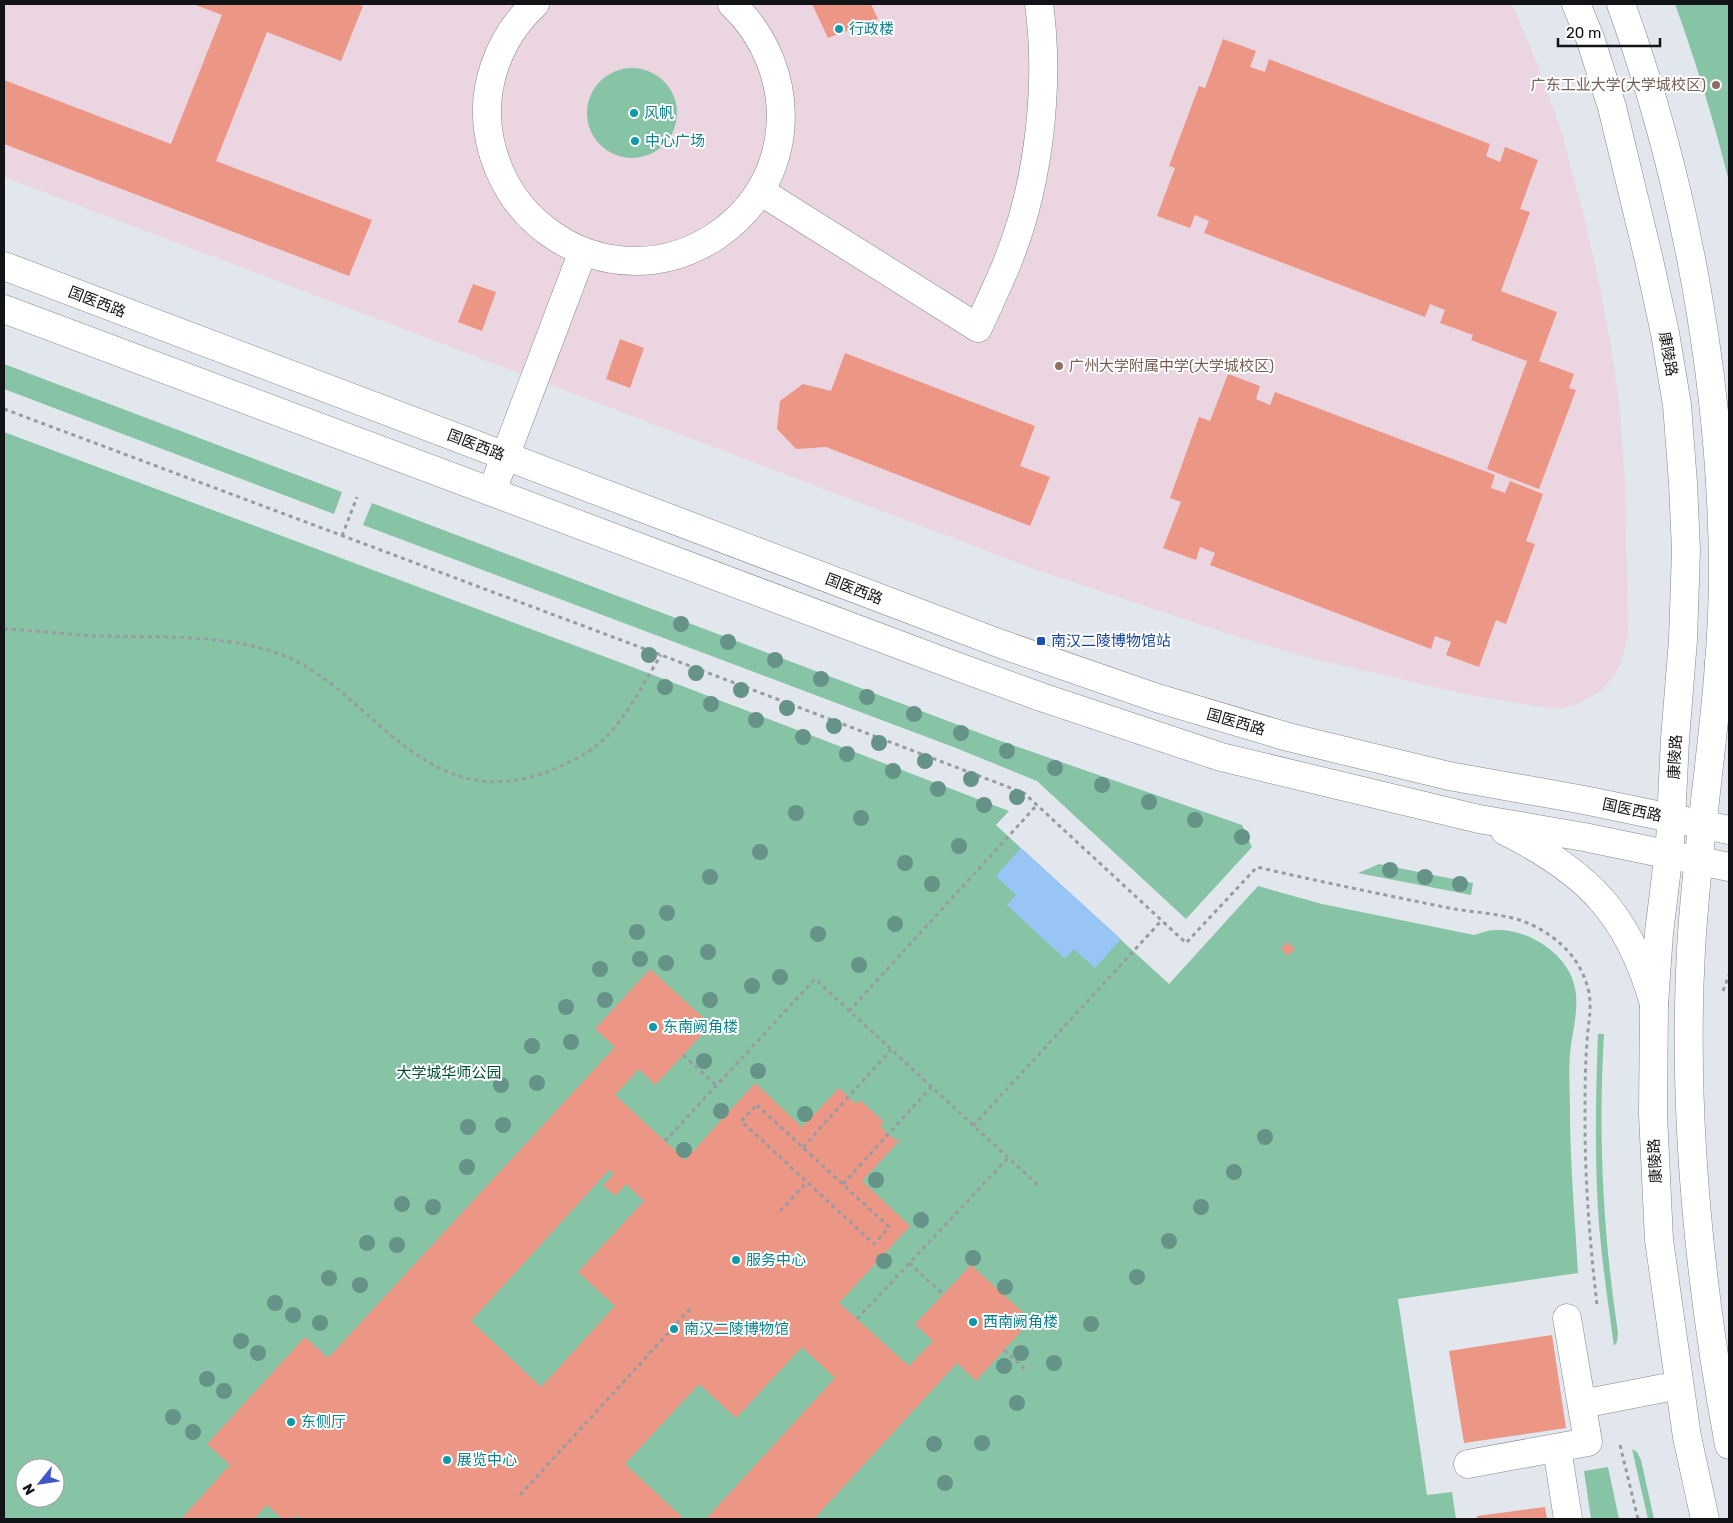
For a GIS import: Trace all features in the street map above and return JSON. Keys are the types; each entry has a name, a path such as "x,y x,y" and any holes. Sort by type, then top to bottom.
{"main road":[{"path":"532,4 508,37 495,66 488,96 489,137 501,176 520,206 540,226 555,237 583,251 602,257 622,260 648,260 680,254 702,245 727,228 742,214 760,191 770,171 778,148 782,121 775,70 762,41 744,15 732,4"},
{"path":"760,191 978,328 1010,258 1019,231 1033,172 1039,138 1044,63 1039,4"},
{"name":"康陵路","path":"1576,4 1590,38 1612,107 1665,333 1677,404 1686,550 1683,640 1669,854 1659,933 1654,1004 1653,1114 1660,1240 1687,1437 1705,1519"},
{"path":"1621,4 1641,61 1660,127 1675,188 1700,312 1717,452 1722,518 1723,574 1719,661 1691,947 1689,1116 1700,1260 1716,1376 1729,1446"},
{"path":"492,491 583,251"},
{"name":"国医西路","path":"4,266 1001,644 1224,720 1288,738 1449,776 1584,800 1729,830"},
{"path":"4,309 953,665 1136,730 1230,760 1479,818 1729,867"},
{"path":"1719,661 1723,692 1729,709"},
{"path":"1479,818 1528,843 1555,860 1577,876 1594,892 1609,908 1634,948 1645,974 1654,1004"},
{"path":"1468,1464 1588,1442 1567,1318"},
{"path":"1582,1404 1664,1388"},
{"path":"1557,1448 1568,1519"}],"path":[{"path":"4,409 661,654 1024,793 1186,943 1257,867 1467,912 1517,919 1542,931 1562,943 1577,964 1586,982 1591,1007 1586,1057 1586,1193 1598,1307"},
{"path":"342,536 357,497"},
{"path":"4,629 58,634 195,639 258,647 284,656 308,668 332,685 404,745 427,760 448,771 472,780 487,783 516,780 553,769 597,746 620,719 661,654"},
{"path":"849,1010 1037,805"},
{"path":"973,1126 1162,920"},
{"path":"665,1141 815,979 1040,1187"},
{"path":"803,1147 891,1050"},
{"path":"683,1055 716,1086"},
{"path":"843,1184 931,1087"},
{"path":"757,1104 803,1147 890,1227 874,1244 741,1121 757,1104"},
{"path":"857,1319 1008,1158"},
{"path":"780,1211 807,1182"},
{"path":"909,1263 943,1294"},
{"path":"520,1495 691,1308"},
{"path":"1004,1350 1025,1368"},
{"path":"1621,1447 1638,1519"}],"shaded area":[{"name":"广州大学附属中学(大学城校区)","path":"4,4 1512,4 1536,61 1562,134 1599,282 1612,353 1620,411 1625,483 1628,637 1621,661 1616,673 1600,692 1577,704 1551,709 1460,693 1306,657 1229,634 1037,570 4,177"}],"green space":[{"name":"广东工业大学(大学城校区)","path":"1675,4 1729,4 1729,182 1704,92"},
{"path":"632,68 649,71 664,81 674,96 677,113 674,130 664,145 649,155 632,158 615,155 600,145 590,130 587,113 590,96 600,81 615,71"},
{"path":"4,364 342,492 334,514 4,389"},
{"name":"大学城华师公园","path":"4,432 627,665 1009,811 996,825 1169,984 1258,886 1322,904 1474,935 1496,930 1519,933 1530,937 1551,950 1567,968 1575,987 1576,995 1576,1012 1570,1061 1570,1130 1578,1273 1398,1299 1427,1495 1452,1492 1456,1519 4,1519"},
{"path":"372,503 998,740 1242,825 1252,847 1186,919 1037,781 956,748 363,525"},
{"path":"1379,864 1473,883 1471,895 1358,873"},
{"path":"1598,1034 1604,1034 1602,1071 1603,1184 1605,1221 1618,1333 1617,1342 1614,1346 1601,1249 1597,1191 1596,1112"},
{"path":"1632,1449 1637,1452 1641,1460 1654,1519 1648,1519"},
{"path":"1608,1467 1619,1519 1591,1519 1584,1471"}],"water":[{"path":"1021,848 1121,939 1095,968 1074,949 1065,959 1007,905 1016,895 996,876"}],"building":[{"path":"193,4 356,4 363,6 341,61 267,32 216,161 372,220 349,276 4,144 4,80 171,144 222,15"},
{"name":"行政楼","path":"812,4 871,4 878,19 828,38"},
{"path":"1223,39 1256,51 1250,67 1265,72 1269,59 1490,144 1486,156 1500,162 1505,147 1538,160 1520,209 1530,212 1501,291 1557,312 1539,361 1574,374 1569,388 1576,390 1539,489 1487,469 1527,361 1471,340 1473,335 1440,323 1445,310 1430,304 1425,317 1204,233 1209,221 1195,215 1190,228 1157,216 1175,168 1169,166 1199,86 1205,88"},
{"path":"473,284 496,292 482,331 458,322"},
{"path":"620,339 644,348 630,388 606,379"},
{"path":"845,353 1035,426 1020,466 1050,477 1030,526 826,447 796,449 777,429 780,401 803,384 831,391"},
{"path":"1228,374 1260,386 1256,399 1270,405 1275,392 1495,475 1491,488 1505,493 1510,481 1543,494 1526,541 1535,544 1506,624 1496,620 1479,667 1446,655 1451,642 1435,636 1431,649 1210,565 1215,553 1200,547 1196,560 1163,548 1181,502 1170,498 1199,417 1210,421"},
{"path":"1287,942 1295,949 1288,956 1281,949"},
{"path":"650,969 711,1025 655,1085 639,1069 615,1095 685,1160 755,1083 802,1127 839,1088 856,1104 860,1100 884,1122 880,1126 896,1141 899,1138 900,1140 862,1181 910,1226 839,1303 909,1366 933,1341 915,1324 971,1265 1031,1320 976,1381 957,1363 814,1519 706,1519 835,1378 802,1347 736,1418 699,1384 625,1464 684,1519 301,1519 297,1515 294,1519 282,1519 267,1505 254,1519 181,1519 230,1465 207,1444 305,1337 328,1358 615,1047 595,1029","holes":["609,1170 614,1174 603,1185 615,1196 626,1184 644,1201 578,1272 615,1306 541,1387 471,1321"]},
{"path":"1552,1335 1566,1428 1464,1443 1449,1351"},
{"path":"1545,1507 1547,1519 1477,1519 1477,1516"}],"place":[{"name":"行政楼","path":"839,29"},
{"name":"广东工业大学(大学城校区)","path":"1716,85"},
{"name":"风帆","path":"634,113"},
{"name":"中心广场","path":"635,141"},
{"name":"广州大学附属中学(大学城校区)","path":"1059,366"},
{"name":"南汉二陵博物馆站","path":"1041,641"},
{"name":"东南阙角楼","path":"653,1027"},
{"name":"服务中心","path":"736,1260"},
{"name":"西南阙角楼","path":"973,1322"},
{"name":"南汉二陵博物馆","path":"674,1329"},
{"name":"东侧厅","path":"291,1422"},
{"name":"展览中心","path":"447,1460"}]}
